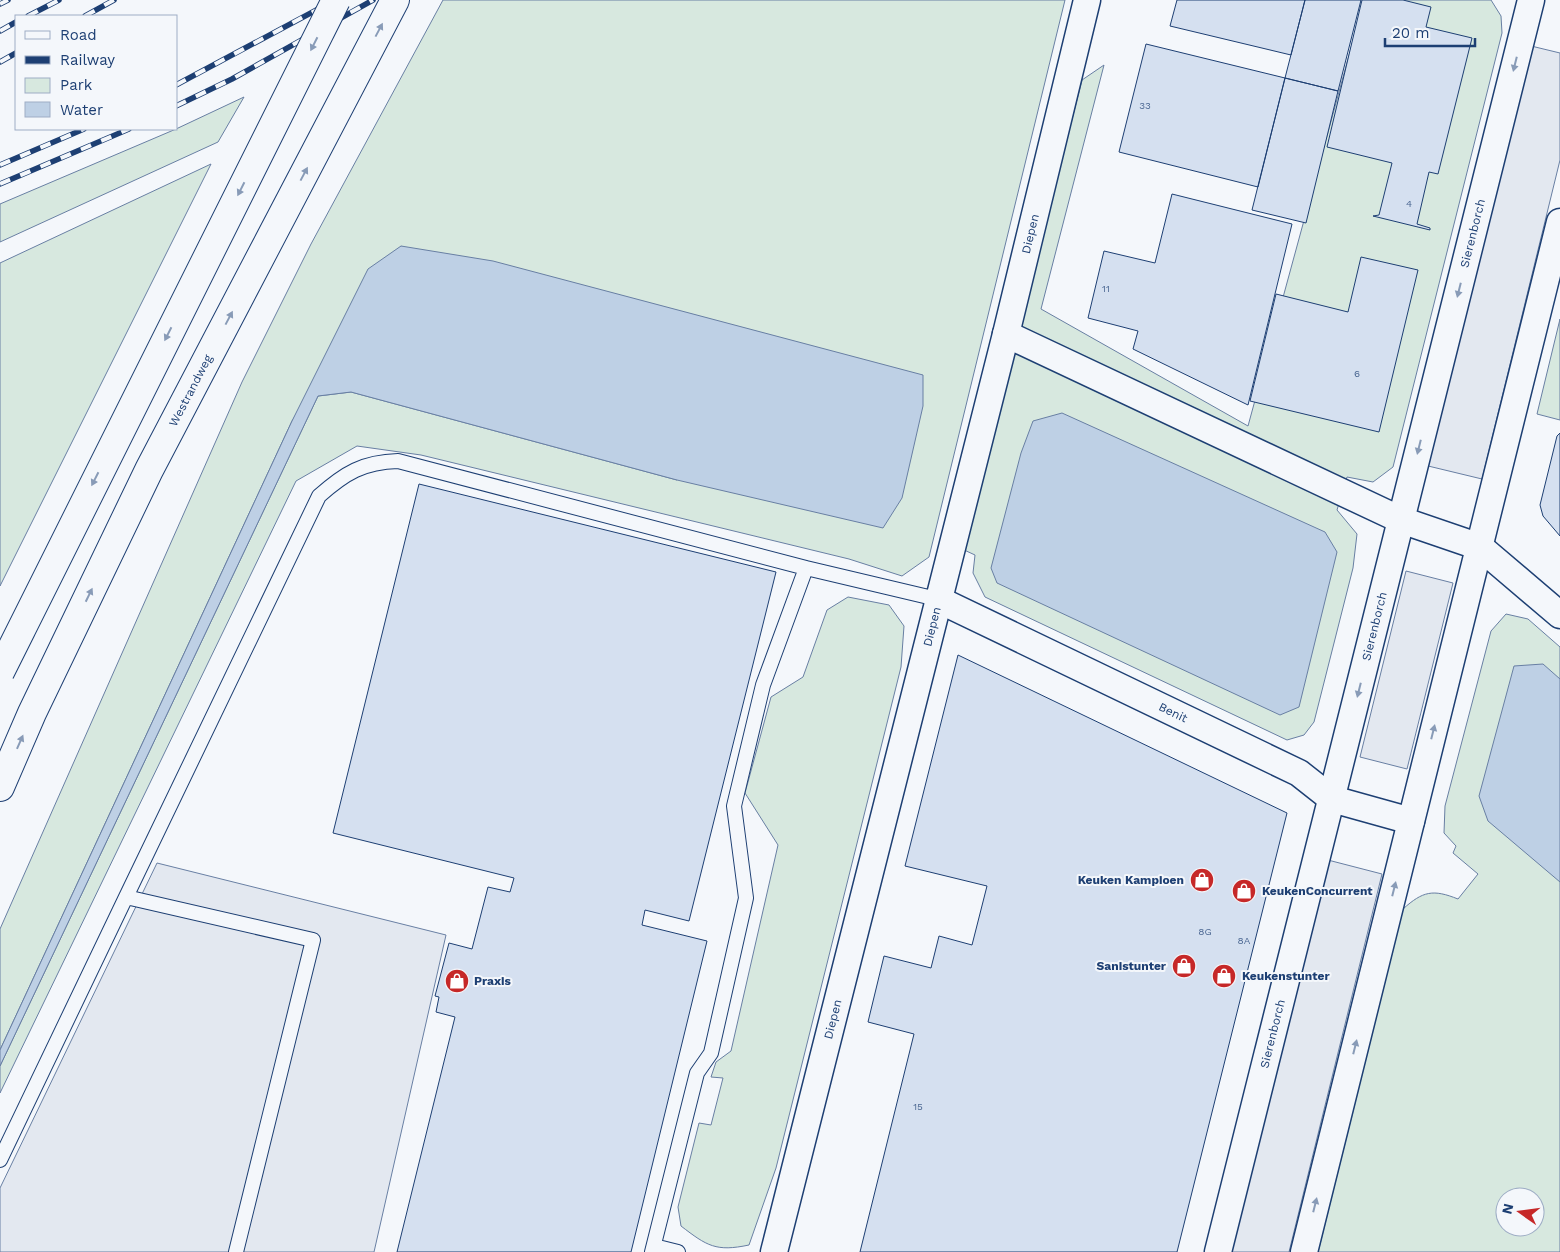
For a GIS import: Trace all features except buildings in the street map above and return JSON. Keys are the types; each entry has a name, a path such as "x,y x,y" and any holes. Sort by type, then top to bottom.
{"highway":[{"path":"0,672 336,0"},
{"name":"Westrandweg","path":"0,787 32,713 149,470 395,0"}],"street":[{"name":"Diepen","path":"774,1252 937,599 1006,334 1087,0"},
{"name":"Sierenborch","path":"1218,1252 1531,0"},
{"path":"1304,1252 1560,222"},
{"path":"1006,334 1401,520 1480,547 1560,615"},
{"name":"Benit","path":"937,599 1299,773 1332,798 1411,821"}],"lane":[{"path":"0,1160 319,496 353,470 377,462 398,461 806,568 937,599"},
{"path":"678,1252 653,1249 697,1072 710,1053 746,898 734,806 763,686 806,568"},
{"path":"126,896 313,940 236,1252"}],"green space":[{"path":"443,0 1065,0 929,557 902,576 849,559 421,455 357,446 296,481 0,1093 0,1066 318,396 351,392 677,480 401,246 292,421 0,1050 0,929 242,382 311,244"},
{"path":"1364,0 1491,0 1501,16 1502,33 1393,467 1373,482 1347,477 1337,510 1357,534 1353,568 1314,722 1304,735 1287,740 985,597 973,573 975,555 962,549 1082,80 1104,65 1041,309 1248,426"},
{"path":"244,97 218,142 0,242 0,204 174,130 178,130 178,128"},
{"path":"211,164 0,586 0,263"},
{"path":"1560,319 1560,420 1537,414"},
{"path":"848,597 889,605 904,626 901,667 776,1168 749,1245 728,1248 712,1246 681,1226 678,1207 699,1123 711,1125 723,1078 711,1077 716,1062 731,1051 778,845 745,793 771,697 803,677 827,610"},
{"path":"1506,614 1528,619 1560,647 1560,1252 1318,1252 1403,909 1423,895 1435,893 1458,899 1478,874 1453,853 1456,846 1444,833 1445,806 1491,631"}],"shaded area":[{"path":"1527,45 1560,53 1560,160 1482,479 1424,465"},
{"path":"1406,571 1453,583 1407,769 1360,757"},
{"path":"1324,859 1382,874 1289,1252 1226,1252"},
{"path":"157,863 446,935 374,1252 0,1252 0,1188"}],"water":[{"path":"401,246 493,261 923,375 923,406 902,498 883,528 677,480 351,392 318,396 0,1066 0,1050 292,421 368,269"},
{"path":"1062,413 1325,532 1337,552 1299,707 1280,715 997,583 991,568 1021,453 1033,421"},
{"path":"1543,664 1560,679 1560,882 1488,821 1479,796 1514,666"}],"railway":[{"path":"0,4 8,0"},
{"path":"30,15 59,0"},
{"path":"87,15 114,0"},
{"path":"178,84 335,0"},
{"path":"178,105 232,79 373,0"},
{"path":"0,31 15,23"},
{"path":"0,62 15,54"},
{"path":"0,165 82,130"},
{"path":"0,184 127,130"}],"place":[{"name":"Keuken Kampioen","path":"1202,880"},
{"name":"KeukenConcurrent","path":"1244,891"},
{"name":"Sanistunter","path":"1184,966"},
{"name":"Keukenstunter","path":"1224,976"},
{"name":"Praxis","path":"457,981"}]}
